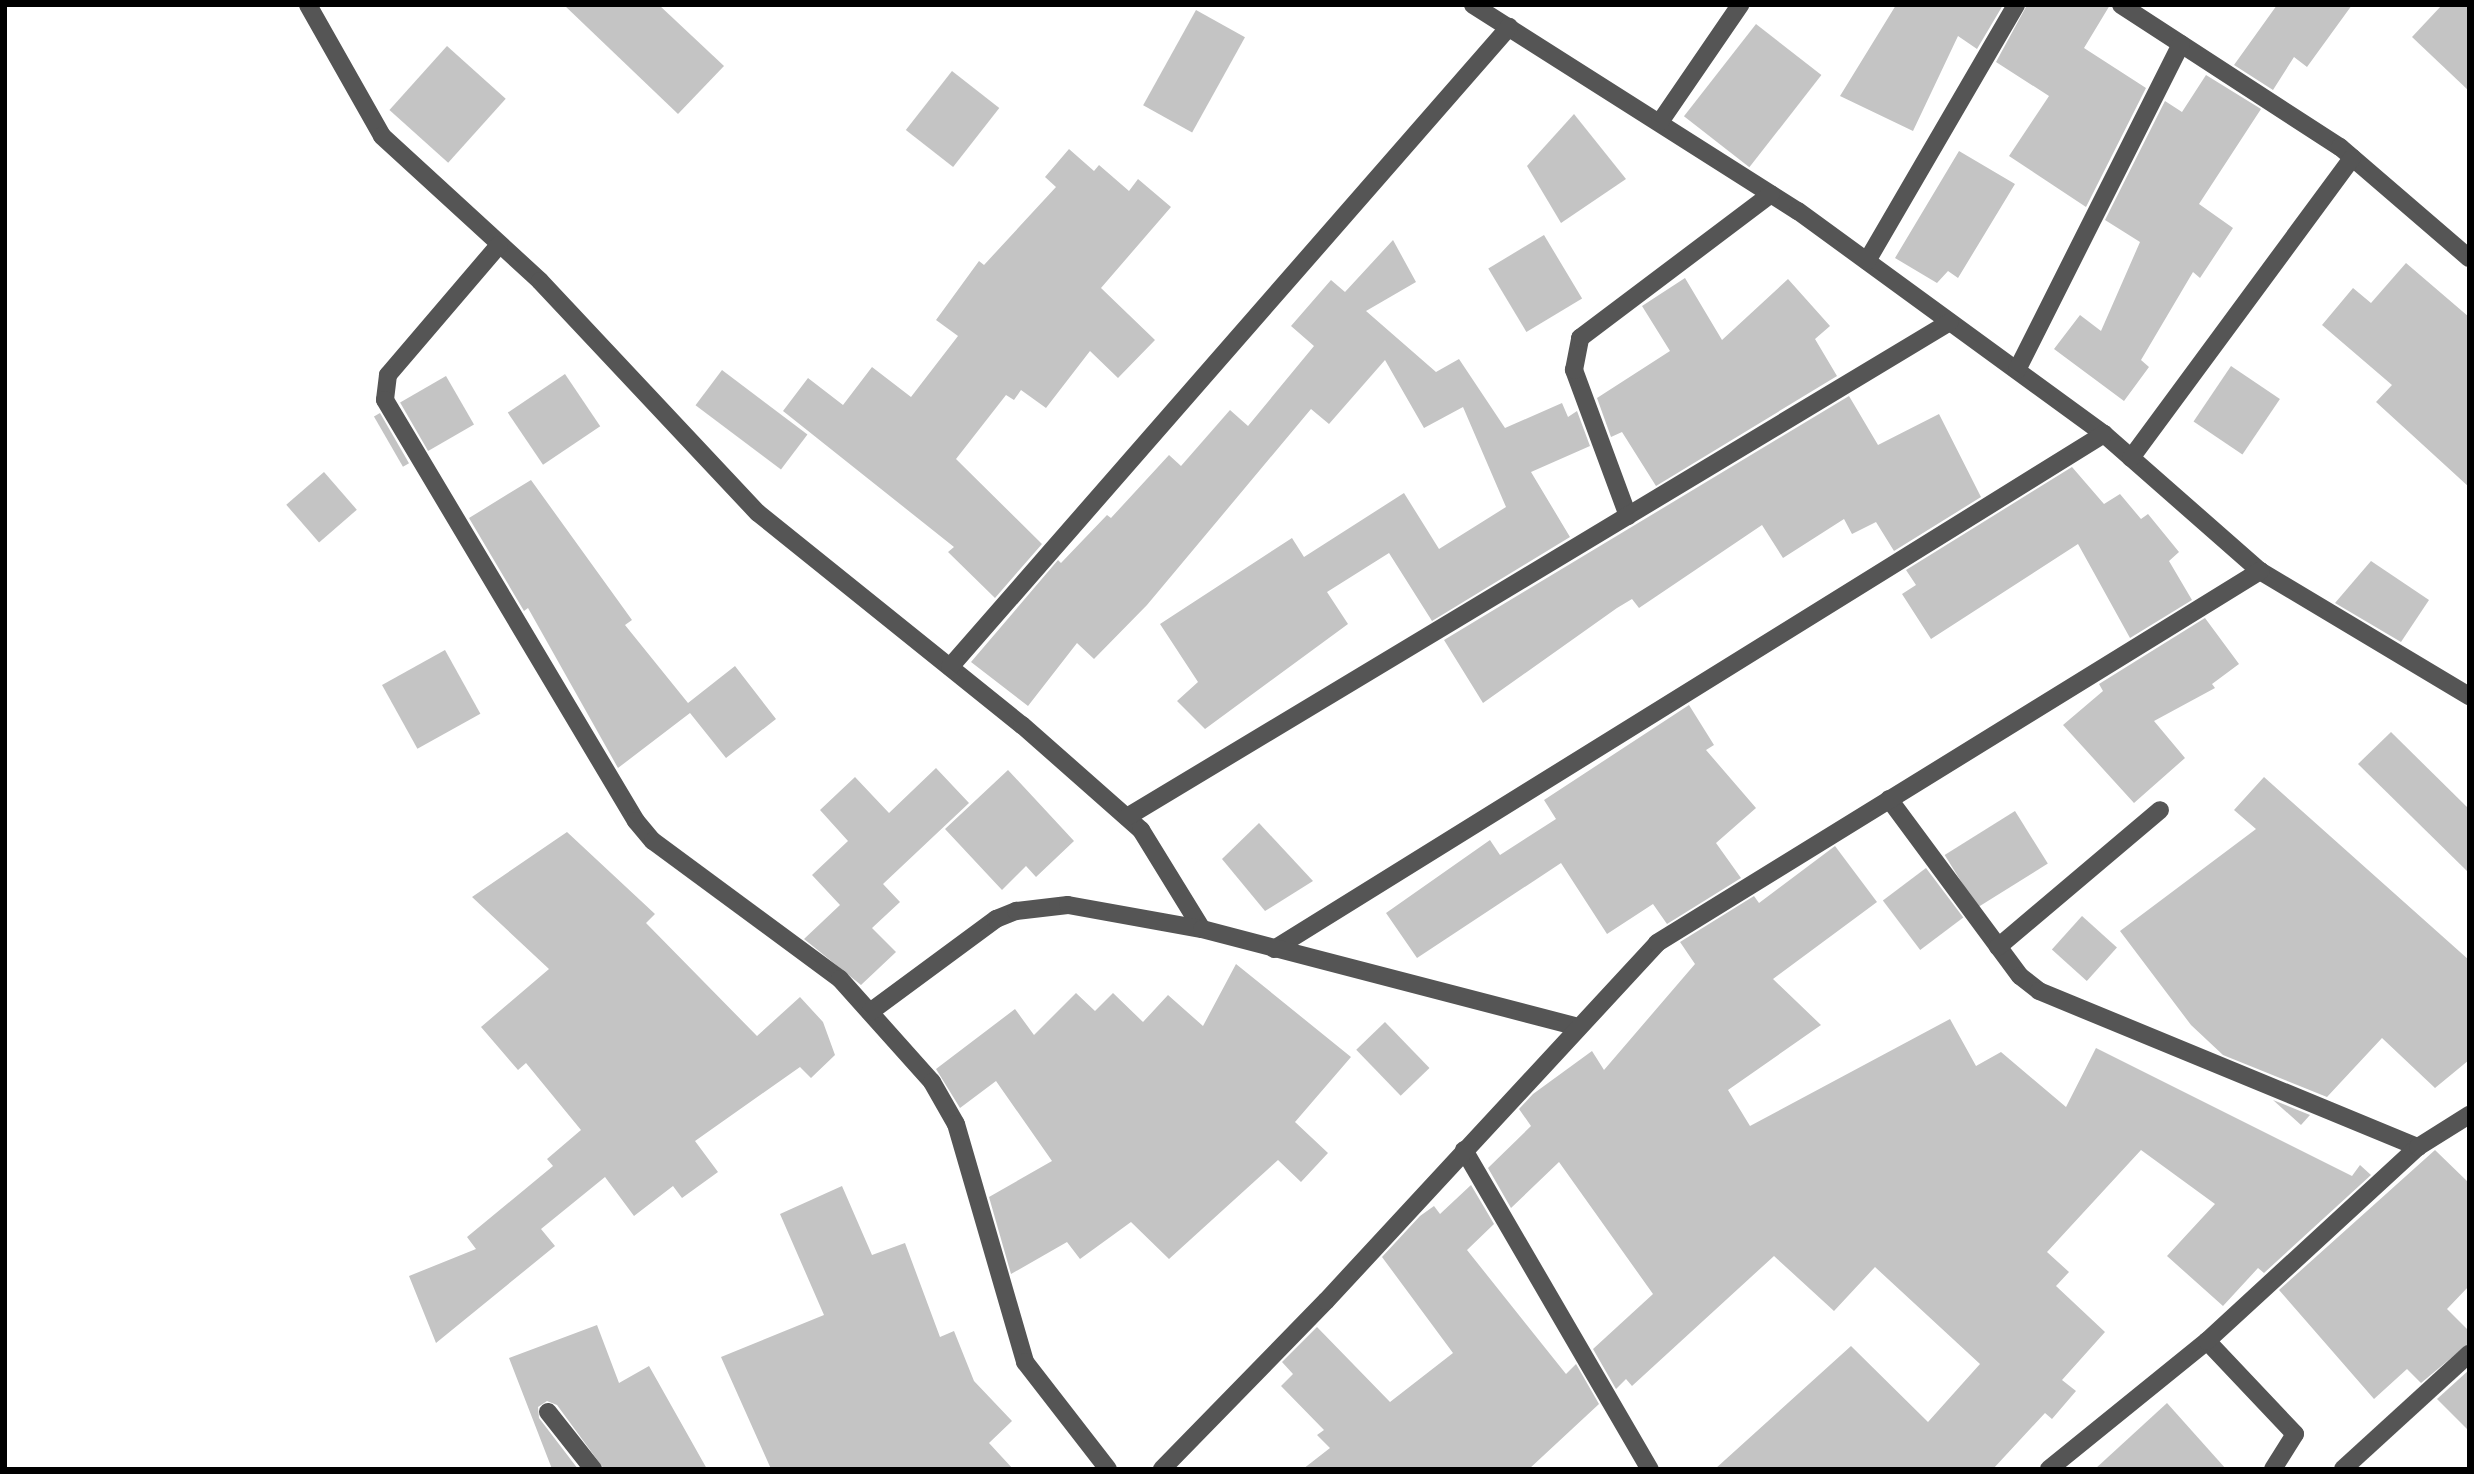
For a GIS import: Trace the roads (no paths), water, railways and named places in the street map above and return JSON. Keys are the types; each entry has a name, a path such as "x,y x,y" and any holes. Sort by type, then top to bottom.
{"street":[{"path":"308,5 382,136 499,245 758,513 950,667 1127,817 1146,836 1202,929"},
{"path":"1473,5 1661,122 1867,261 2104,434 2260,571 2469,696"},
{"path":"1661,122 1740,5"},
{"path":"1867,261 2016,5"},
{"path":"2121,5 2352,158 2469,258"},
{"path":"950,667 1510,27"},
{"path":"2017,370 2181,44"},
{"path":"2131,458 2352,158"},
{"path":"1628,516 1574,370 1580,338 1771,194"},
{"path":"499,245 388,375 385,400 636,821 653,841 833,972 946,1103 1021,1353 1108,1469"},
{"path":"1127,817 1950,322"},
{"path":"1274,949 2104,434"},
{"path":"1162,1469 1464,1150 1574,1026 1657,943 2260,571"},
{"path":"1889,799 1998,947 2039,991 2418,1147"},
{"path":"1998,947 2160,810"},
{"path":"870,1012 1016,911 1092,907 1202,929 1574,1026"},
{"path":"2049,1469 2207,1341 2418,1147 2467,1120"},
{"path":"1464,1150 1650,1469"},
{"path":"2207,1341 2295,1434 2273,1469"},
{"path":"2343,1469 2469,1354"},
{"path":"548,1412 593,1469"}]}
